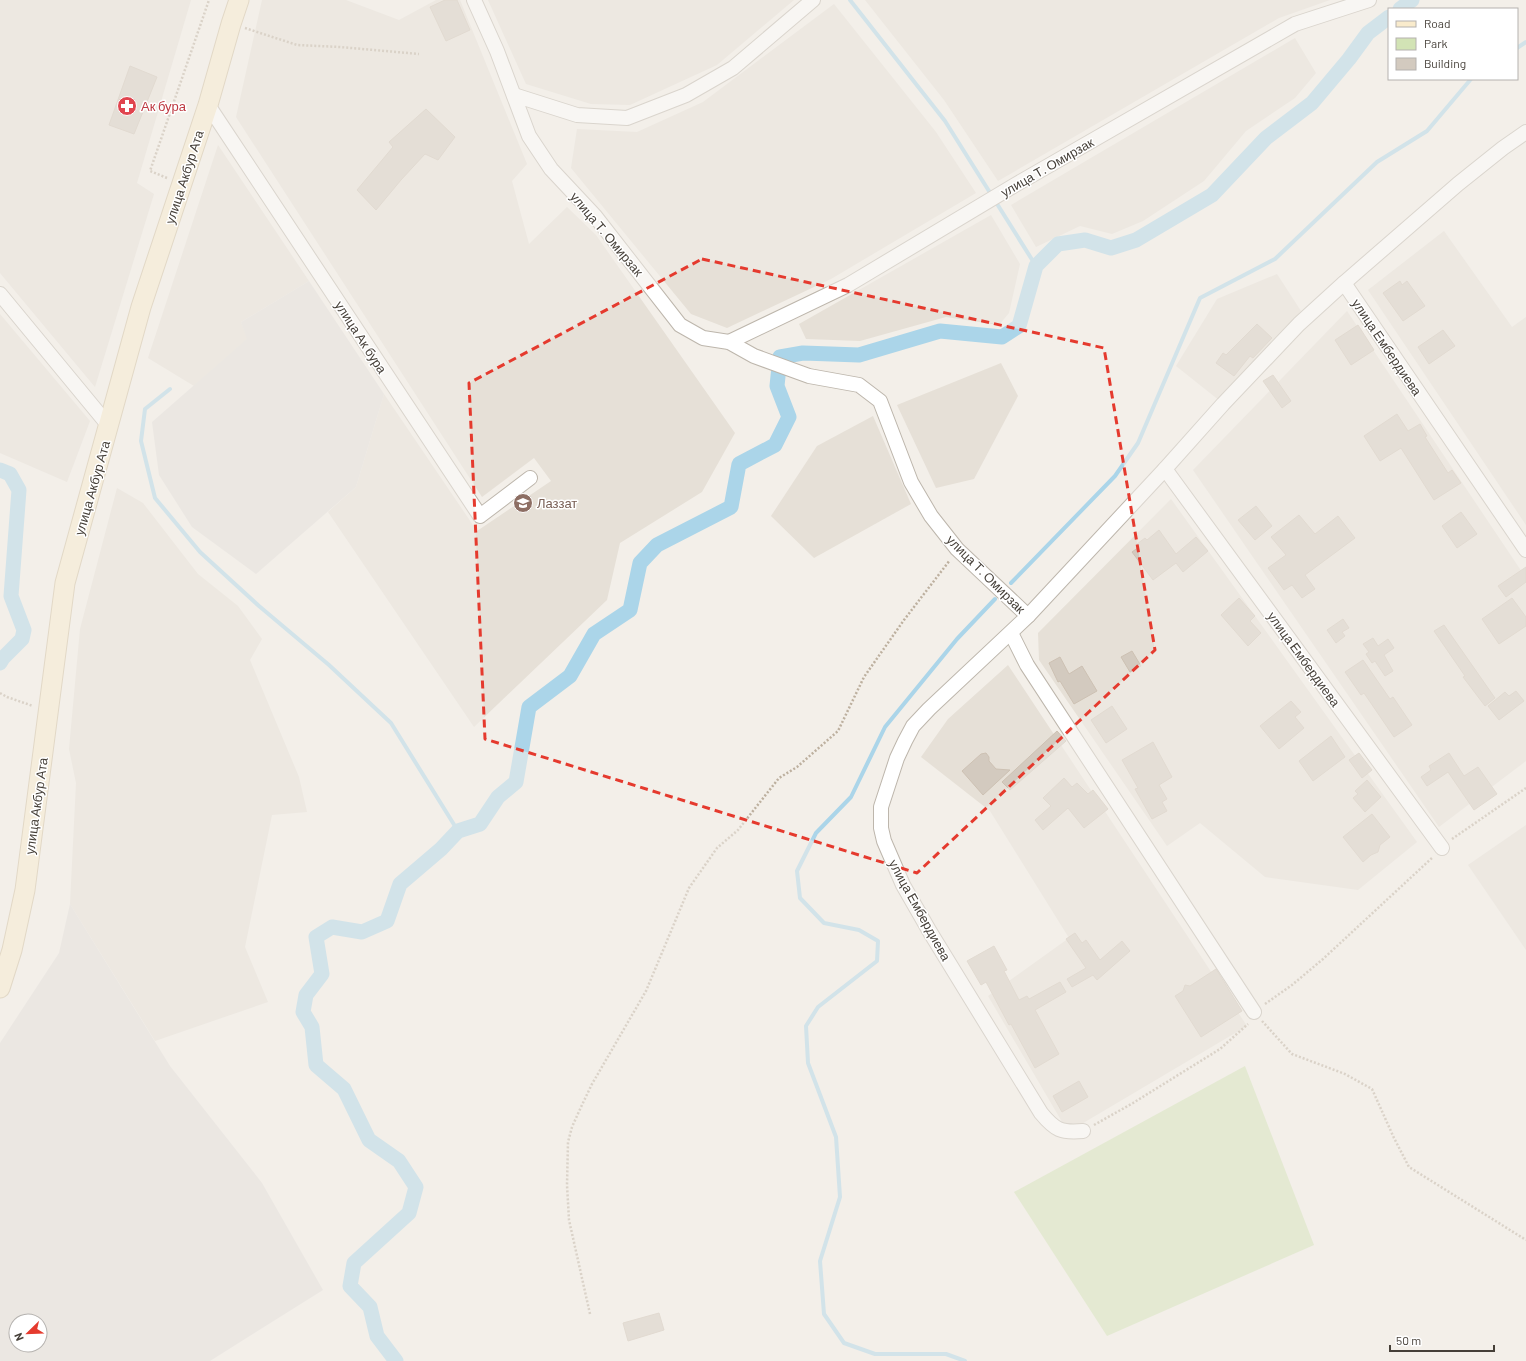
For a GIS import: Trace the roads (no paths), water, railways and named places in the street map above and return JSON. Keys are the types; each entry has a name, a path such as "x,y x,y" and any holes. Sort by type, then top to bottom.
{"main road":[{"name":"улица Акбур Ата","path":"0,988 12,950 25,890 65,584 110,426 141,307 208,105 239,0"}],"street":[{"name":"улица Т. Омирзак","path":"474,0 497,51 530,136 551,170 595,216 680,325 703,338 729,342 754,356 809,376 859,385 880,401 912,482 931,516 957,549 1028,616"},
{"path":"514,95 577,115 627,118 686,95 733,68 813,0"},
{"name":"улица Т. Омирзак","path":"729,342 848,284 1015,185 1295,24 1369,0"},
{"name":"улица Ак бура","path":"208,105 480,516 530,478"},
{"name":"улица Ембердиева","path":"1083,1131 1064,1132 1057,1129 1041,1112 930,932 903,885 884,841 881,828 881,808 883,799 900,752 913,726 978,662 1028,616 1165,469 1223,404 1299,324 1458,184 1503,148 1526,132"},
{"name":"улица Ембердиева","path":"1344,283 1526,550"},
{"path":"0,294 110,426"},
{"name":"улица Ембердиева","path":"1165,469 1442,848"},
{"path":"1010,633 1027,665 1254,1012"}],"waterway":[{"path":"850,0 945,121 1036,266"},
{"path":"1401,8 1412,0"},
{"path":"396,1361 377,1336 370,1307 350,1286 354,1263 409,1213 416,1187 399,1161 369,1140 344,1089 316,1065 312,1027 303,1012 306,995 322,974 316,937 332,927 362,932 387,921 400,884 441,849 458,831 480,824 498,797 516,782 529,707 570,676 594,634 630,610 640,563 657,545 731,507 739,464 775,445 789,417 777,386 780,357 803,353 859,355 940,331 1002,337 1019,326 1036,266 1058,244 1085,240 1111,248 1136,240 1212,195 1266,138 1312,103 1349,59 1368,33 1388,18"},
{"path":"1518,47 1526,42"},
{"path":"1011,583 1115,476 1138,443 1200,298 1275,259 1377,162 1427,131 1470,80"},
{"path":"170,389 145,409 141,441 155,498 200,552 259,606 329,665 391,723 458,831"},
{"path":"0,470 10,474 19,490 11,596 24,630 22,639 0,663"},
{"path":"965,1361 946,1354 875,1354 844,1343 824,1314 820,1261 840,1197 836,1137 808,1063 806,1026 818,1007 877,961 878,941 859,930 824,923 800,898 797,871 816,833 851,797 885,727 957,639 995,599"}],"place":[{"name":"Ак бура","path":"127,106"},
{"name":"Лаззат","path":"523,503"}]}
